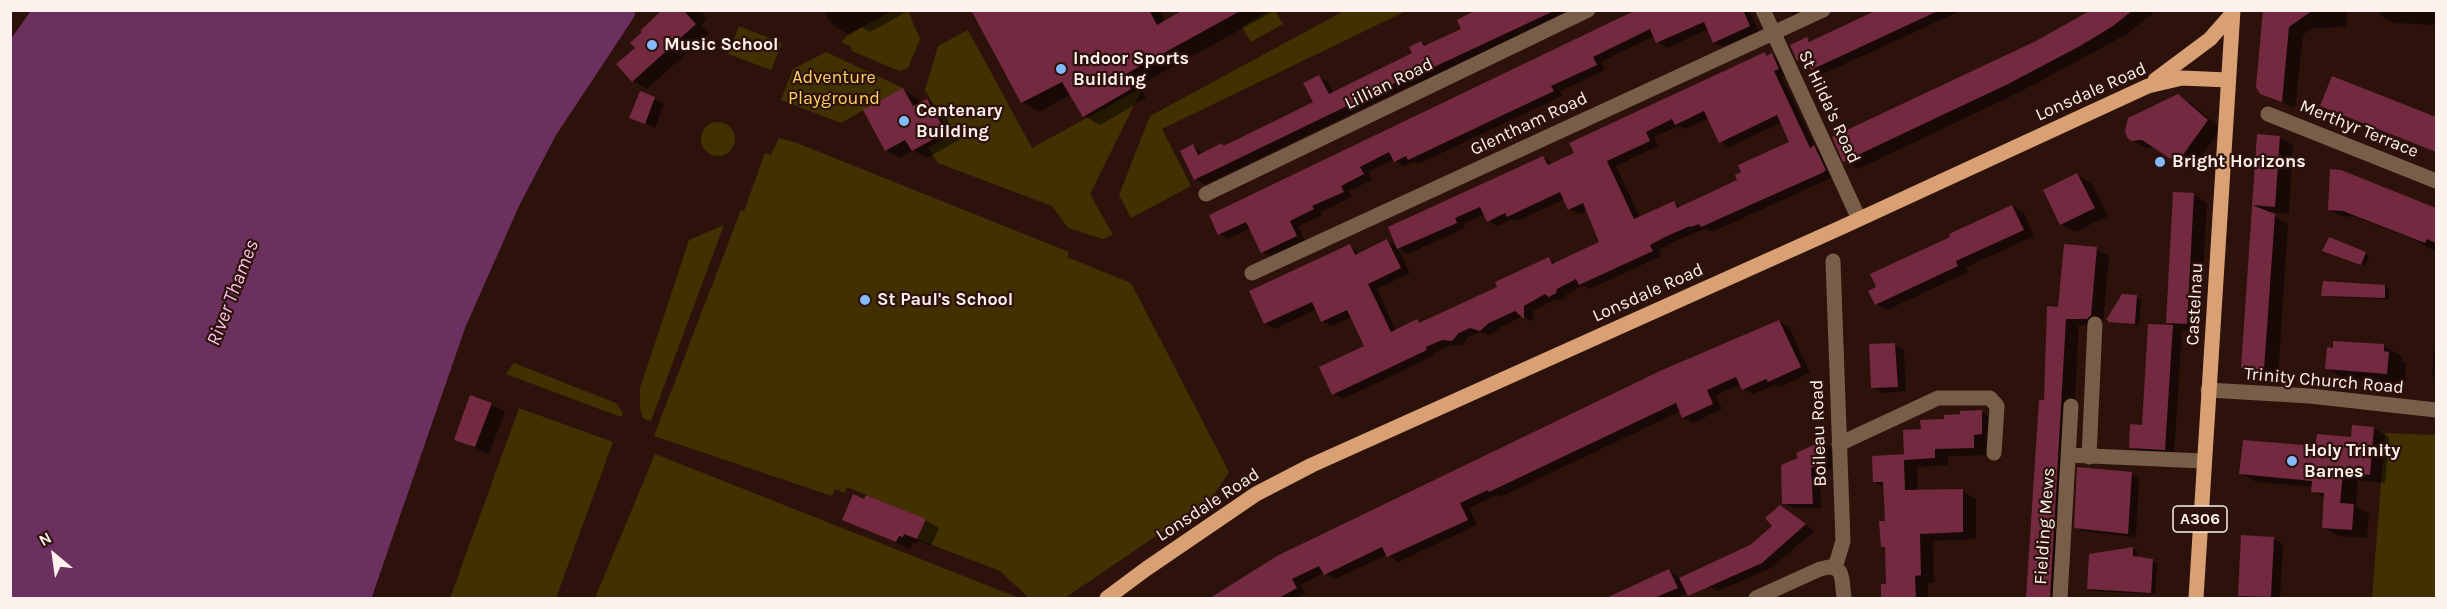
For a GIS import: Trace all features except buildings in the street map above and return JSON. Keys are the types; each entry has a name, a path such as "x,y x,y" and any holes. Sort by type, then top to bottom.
{"main road":[{"name":"Castelnau","path":"2196,598 2233,12"},
{"path":"2148,86 2210,39 2233,12"},
{"name":"Lonsdale Road","path":"1107,598 1256,494 1312,465 1859,219 2148,86 2182,78 2228,80"}],"street":[{"name":"Lillian Road","path":"1206,194 1588,10"},
{"name":"St Hilda's Road","path":"1763,10 1859,219"},
{"name":"Glentham Road","path":"1252,273 1823,10"},
{"name":"Merthyr Terrace","path":"2268,114 2436,182"},
{"name":"Boileau Road","path":"1833,261 1843,541 1835,568"},
{"path":"2095,324 2079,456 2203,462"},
{"name":"Trinity Church Road","path":"2208,390 2310,396 2436,410"},
{"path":"1839,444 1938,398 1990,398 1997,406 1994,453"},
{"name":"Fielding Mews","path":"2060,598 2079,456 2071,406"},
{"path":"1755,598 1829,567 1840,572 1844,598"}],"green space":[{"path":"894,10 908,11 920,39 908,68 899,71 852,51 850,46 841,42 849,34"},
{"path":"1270,10 1275,11 1283,24 1251,42 1242,27"},
{"path":"1344,11 1406,11 1162,129 1191,186 1131,218 1119,195 1150,116"},
{"path":"739,26 782,43 771,70 728,54"},
{"path":"968,30 1032,148 1143,87 1090,194 1113,235 1103,239 1068,228 1052,206 938,163 928,148 950,135 925,90 938,46"},
{"name":"Adventure Playground","path":"826,52 903,88 841,123 781,100 793,69"},
{"path":"718,122 730,127 735,139 730,151 718,156 706,151 701,139 706,127"},
{"path":"779,138 797,143 1069,252 1067,257 1131,283 1229,472 1212,498 1065,598 1029,598 1000,571 917,539 925,519 847,487 844,493 835,489 832,496 654,436 741,210 744,211 765,153 771,155"},
{"path":"724,225 651,421 647,420 643,418 640,408 640,388 689,240"},
{"path":"514,363 616,403 623,413 621,417 506,374"},
{"path":"519,408 613,442 556,598 450,598"},
{"path":"2385,433 2436,435 2436,598 2372,598"},
{"path":"655,454 1004,592 1020,598 595,598"}],"water":[{"name":"River Thames","path":"52,11 619,11 541,128 505,197 450,321 354,598 11,598 11,93 16,60"}],"waterway":[{"path":"10,93 16,60 52,10"},
{"path":"430,289 450,321 505,197 541,128 619,10"},
{"path":"354,598 450,321 438,303"}],"place":[{"name":"Music School","path":"652,45"},
{"name":"Indoor Sports Building","path":"1061,69"},
{"name":"Centenary Building","path":"904,121"},
{"name":"Bright Horizons","path":"2160,162"},
{"name":"St Paul's School","path":"865,300"},
{"name":"Holy Trinity Barnes","path":"2292,461"}]}
